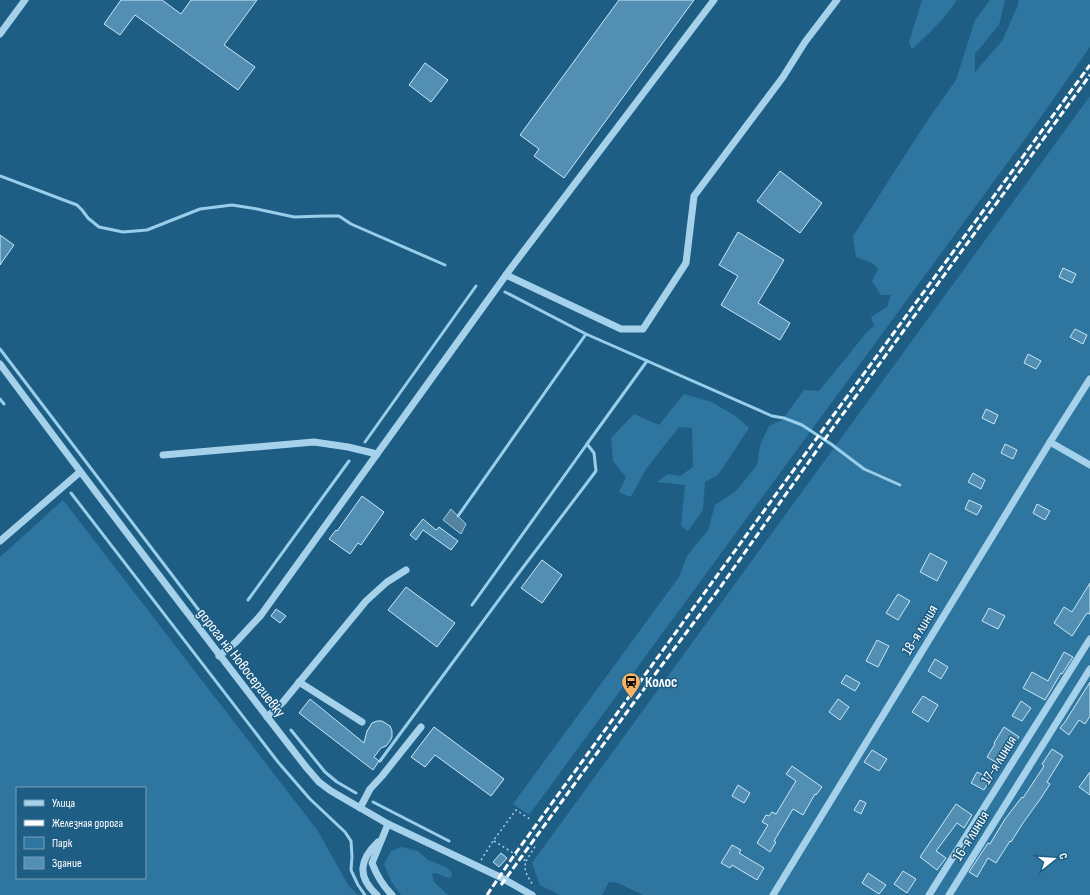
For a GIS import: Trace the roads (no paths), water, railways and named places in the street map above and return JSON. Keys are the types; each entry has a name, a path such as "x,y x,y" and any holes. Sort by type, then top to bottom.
{"street":[{"path":"0,34 25,0"},
{"path":"219,656 236,642 261,615 506,275 714,0"},
{"path":"506,275 621,329 643,329 686,263 694,196 783,77 805,42 837,0"},
{"name":"дорога на Новосергиевку","path":"0,364 219,656 319,782 331,791 388,824 500,877 532,895"},
{"name":"18-я линия","path":"773,895 1090,379"},
{"path":"163,455 314,442 348,447 377,454"},
{"path":"1050,442 1090,465"},
{"path":"0,541 80,472"},
{"path":"267,716 283,702 366,601 387,582 406,570"},
{"name":"17-я линия","path":"929,895 1090,639"},
{"name":"16-я линия","path":"950,895 1090,670"},
{"path":"299,682 362,722"},
{"path":"360,808 370,789 421,727"},
{"path":"388,824 372,863 376,875 384,888 392,895"},
{"path":"377,895 370,889 364,878 362,866 370,850 381,839"}],"waterway":[{"path":"0,176 77,205 88,218 99,227 123,232 147,230 200,209 232,205 294,217 339,216 351,224 445,265"},
{"path":"365,442 476,286"},
{"path":"505,292 586,334 772,416 784,418 802,425 831,444 864,469 900,485"},
{"path":"458,516 586,334"},
{"path":"0,349 201,613"},
{"path":"380,761 596,471 594,453 587,444 647,361"},
{"path":"0,399 4,404"},
{"path":"472,605 587,444"},
{"path":"248,600 349,461"},
{"path":"71,493 278,762 310,799 345,832 351,841 351,870 358,885 365,895"},
{"path":"291,730 325,772 337,782 356,793"},
{"path":"373,802 449,841"}],"railway":[{"path":"487,895 515,854 827,424 1090,65"},
{"path":"501,885 635,701 719,589 832,429 1090,75"}],"place":[{"name":"Колос","path":"631,699"}]}
